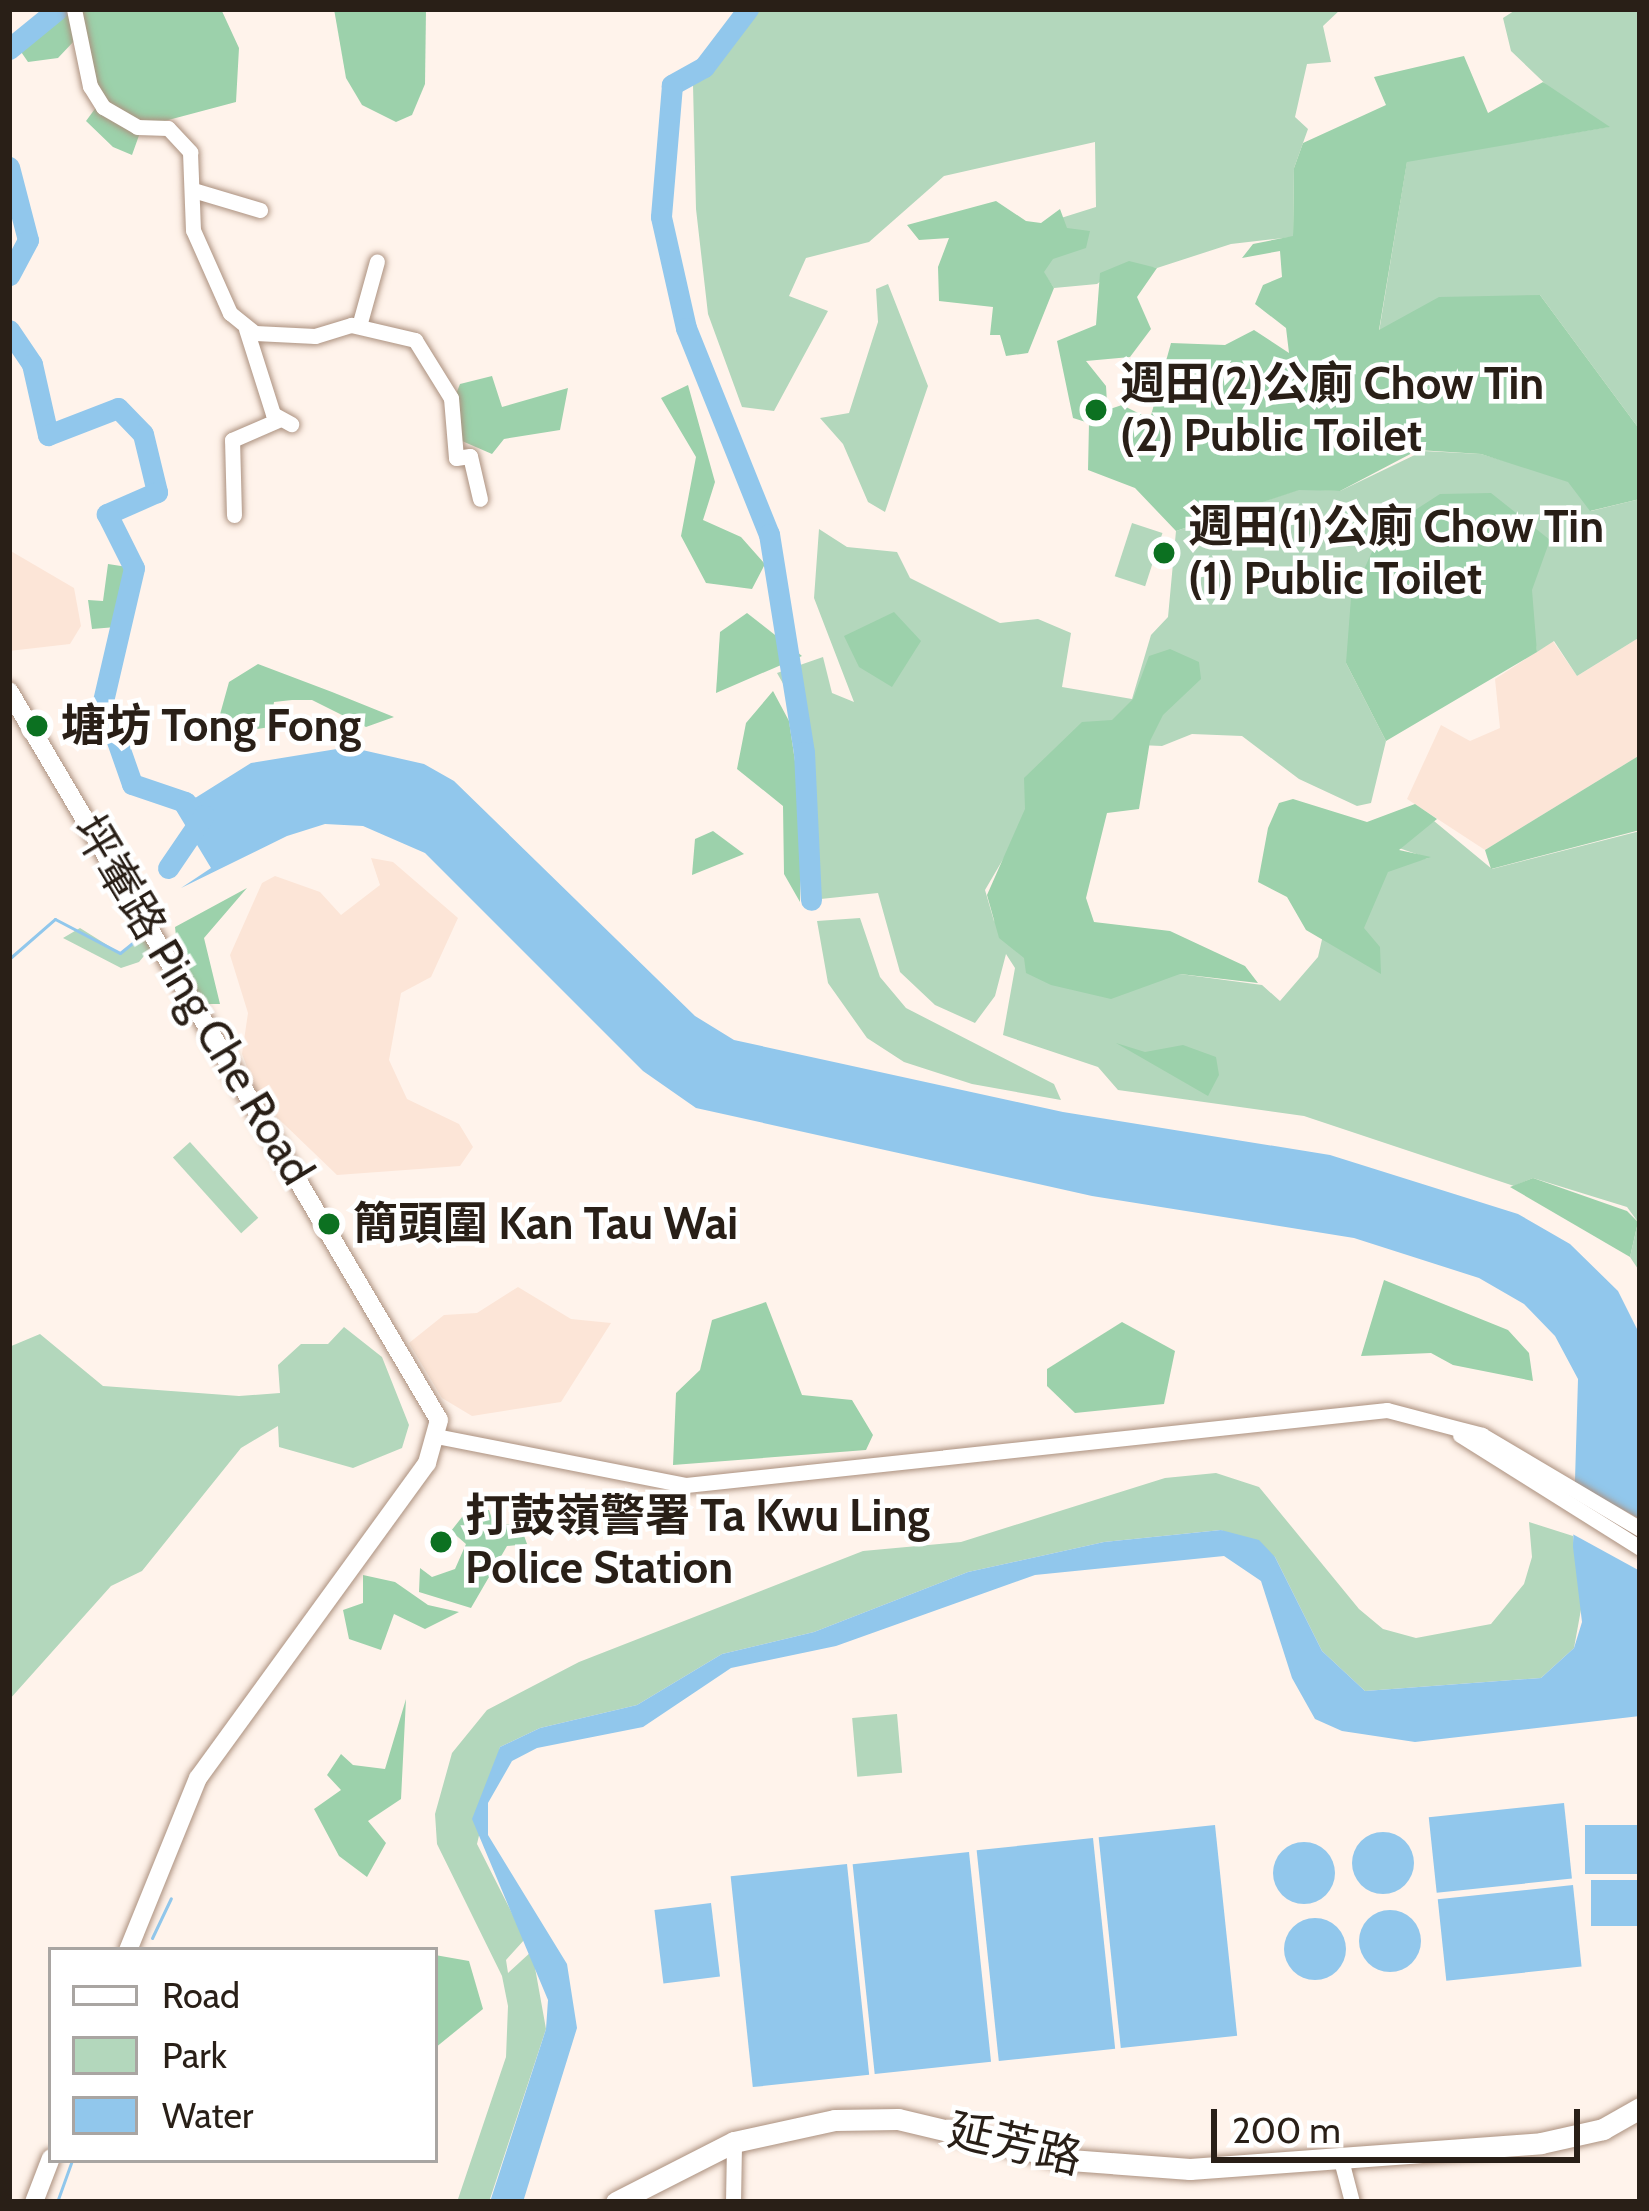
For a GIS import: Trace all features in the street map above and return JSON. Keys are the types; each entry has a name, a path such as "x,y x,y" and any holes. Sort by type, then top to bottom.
{"main road":[{"name":"延芳路","path":"616,2202 734,2142 866,2117 934,2124 1109,2165 1236,2169 1541,2143 1603,2129 1640,2108"}],"street":[{"path":"74,9 86,70 103,107 137,127 180,134 193,190 194,230 230,313 246,329 285,422 232,440 234,515"},
{"path":"193,190 260,210"},
{"path":"359,326 377,261"},
{"path":"246,329 315,336 359,326 416,340 451,398 456,458 470,457 480,499"},
{"name":"坪輋路 Ping Che Road","path":"9,691 423,1391 441,1437"},
{"path":"129,1947 179,1816 214,1752 335,1595 441,1437 686,1485 1366,1409 1439,1421 1565,1496 1640,1548"},
{"path":"1565,1496 1640,1529"},
{"path":"733,2202 734,2142"},
{"path":"1341,2160 1352,2202"},
{"path":"34,2202 49,2163"}],"shaded area":[{"path":"9,550 74,588 81,626 70,644 9,651"},
{"path":"1640,637 1640,755 1485,850 1407,799 1441,725 1470,741 1500,728 1495,679 1553,641 1577,676"},
{"path":"371,858 393,862 458,918 431,977 401,993 389,1060 407,1099 459,1124 473,1147 460,1166 337,1175 260,1101 242,1054 248,1013 230,955 262,883 275,876 320,892 341,915 380,885"},
{"path":"518,1287 571,1319 611,1323 561,1402 472,1416 442,1398 409,1343 444,1315 477,1313"}],"green space":[{"path":"58,9 221,9 239,48 236,102 142,127 132,155 113,147 86,121 100,102 75,40 58,58 28,62 15,43 46,27"},
{"path":"334,9 426,9 425,84 412,115 396,122 362,105 346,78"},
{"path":"751,9 1341,9 1323,26 1331,62 1307,64 1295,117 1308,129 1294,168 1293,237 1231,244 1157,268 1125,263 1097,284 1054,288 1043,272 1066,228 1061,218 1096,207 1095,142 944,176 869,242 806,258 789,296 828,311 774,411 742,407 708,314 696,209 693,85"},
{"path":"1517,9 1640,9 1640,430 1540,295 1379,332 1407,161 1608,127 1558,96 1511,51 1503,18"},
{"path":"1464,56 1488,113 1543,82 1610,127 1407,162 1379,330 1439,297 1540,295 1640,430 1640,499 1590,511 1568,482 1481,454 1418,450 1340,491 1299,490 1176,531 1135,488 1088,470 1089,423 1073,418 1057,341 1096,325 1100,273 1129,261 1157,268 1137,297 1151,329 1130,357 1086,361 1106,386 1107,403 1091,420 1110,420 1110,409 1122,405 1150,419 1171,343 1225,345 1254,330 1289,353 1286,328 1255,304 1263,285 1282,277 1280,251 1242,258 1253,244 1293,236 1294,168 1303,143 1386,105 1374,77"},
{"path":"996,201 1026,221 1041,223 1060,209 1067,228 1090,231 1086,248 1053,259 1044,272 1054,288 1028,353 1006,356 1000,335 990,335 993,307 939,301 938,267 949,238 919,240 907,225"},
{"path":"888,284 928,386 885,512 868,502 843,444 820,418 849,413 878,322 876,289"},
{"path":"492,376 502,407 568,388 560,430 504,439 492,454 455,438 446,419 460,384"},
{"path":"688,385 715,482 703,520 741,537 765,564 752,589 706,583 681,536 696,457 661,398"},
{"path":"1423,451 1481,454 1572,481 1591,511 1640,499 1640,637 1577,676 1554,641 1537,652 1528,590 1346,663 1386,741 1371,803 1357,806 1299,779 1242,736 1192,734 1162,746 1072,742 985,890 994,921 1180,974 1262,985 1280,1001 1318,957 1323,935 1388,868 1428,858 1396,847 1434,821 1492,869 1640,831 1640,1272 1630,1257 1638,1222 1627,1207 1533,1178 1514,1186 1304,1116 1118,1090 1098,1067 1003,1035 1015,968 1006,954 995,996 975,1023 935,1005 900,972 878,893 811,900 797,708 777,673 823,657 832,693 854,702 814,598 819,529 847,547 897,552 910,578 1000,623 1038,619 1071,633 1062,687 1132,699 1151,635 1168,617 1176,531 1300,489 1340,491"},
{"path":"1491,493 1550,540 1532,590 1537,652 1386,741 1346,663 1351,598 1381,532 1440,494"},
{"path":"1132,523 1162,533 1145,586 1115,576"},
{"path":"108,564 134,568 128,601 116,627 92,629 88,600 103,601"},
{"path":"894,612 921,641 892,687 859,667 844,636"},
{"path":"747,613 802,656 716,693 720,632"},
{"path":"1170,649 1199,662 1201,679 1163,715 1150,741 1139,809 1107,813 1086,898 1094,922 1170,931 1245,966 1258,983 1180,974 1111,999 1051,985 1026,973 1024,958 999,938 987,895 1025,809 1024,778 1082,722 1112,720 1133,699 1149,656"},
{"path":"258,664 394,717 366,727 312,700 292,700 274,702 270,727 214,736 229,682"},
{"path":"773,691 789,721 802,808 800,902 784,874 783,806 737,769 746,723"},
{"path":"1640,755 1640,830 1491,869 1485,850"},
{"path":"1293,799 1367,822 1415,804 1437,819 1399,850 1431,857 1388,872 1364,928 1380,947 1381,974 1306,930 1287,897 1258,882 1268,828 1279,803"},
{"path":"713,831 744,854 692,875 695,839"},
{"path":"247,888 204,938 220,1004 204,1004 179,963 175,927"},
{"path":"860,918 880,977 906,1008 1054,1084 1061,1100 972,1084 904,1062 867,1038 828,983 817,921"},
{"path":"80,928 120,953 145,932 153,945 139,962 121,968 63,938"},
{"path":"1116,1043 1145,1052 1183,1045 1216,1057 1219,1075 1208,1096"},
{"path":"190,1142 258,1218 241,1233 173,1157"},
{"path":"1533,1178 1627,1211 1638,1222 1630,1257 1510,1187"},
{"path":"1384,1280 1508,1330 1529,1353 1533,1381 1453,1365 1431,1353 1361,1356"},
{"path":"766,1302 802,1395 852,1400 873,1435 866,1450 673,1465 676,1393 700,1370 712,1320"},
{"path":"1122,1322 1175,1351 1164,1404 1075,1413 1047,1386 1047,1369"},
{"path":"344,1327 382,1357 409,1425 402,1448 353,1468 279,1447 278,1426 241,1448 142,1571 111,1586 9,1700 9,1347 40,1334 103,1386 239,1396 280,1393 278,1365 301,1344 328,1344"},
{"path":"1216,1473 1259,1487 1359,1609 1383,1629 1416,1638 1491,1624 1524,1584 1532,1557 1529,1522 1573,1536 1582,1604 1574,1648 1541,1678 1365,1691 1322,1651 1275,1557 1221,1530 1104,1542 968,1572 814,1632 722,1654 637,1705 540,1728 500,1747 477,1844 525,1939 506,1960 508,1973 532,1951 546,2029 489,2202 457,2202 506,2057 508,2006 502,1976 437,1844 435,1814 452,1753 487,1710 579,1662 863,1551 961,1542 1165,1478"},
{"path":"489,1510 494,1525 520,1524 527,1544 507,1546 471,1608 419,1592 420,1568 432,1577 455,1569 466,1544 451,1531 466,1512"},
{"path":"363,1575 395,1582 428,1605 459,1612 425,1629 394,1614 381,1650 349,1639 343,1610 363,1603"},
{"path":"406,1699 401,1799 368,1821 386,1843 367,1877 339,1856 314,1809 341,1790 327,1775 341,1754 353,1765 385,1769"},
{"path":"897,1714 902,1773 857,1777 852,1718"},
{"path":"438,1956 469,1961 483,2009 438,2046"}],"water":[{"path":"349,747 424,764 454,781 695,1016 734,1040 1063,1112 1330,1155 1518,1214 1570,1244 1618,1291 1640,1335 1640,1716 1415,1742 1342,1731 1315,1719 1292,1678 1261,1581 1224,1556 1035,1575 836,1646 731,1668 643,1727 537,1748 512,1761 488,1803 488,1835 567,1964 577,2028 523,2202 490,2202 546,2029 548,2000 472,1819 500,1747 540,1728 637,1705 722,1654 814,1632 968,1572 1104,1542 1221,1530 1259,1540 1275,1557 1322,1651 1365,1691 1541,1678 1574,1648 1582,1622 1573,1547 1578,1379 1555,1336 1524,1304 1479,1278 1354,1238 1092,1196 696,1108 643,1071 425,853 363,826 325,824 287,836 181,888 211,868 176,810 251,763"},
{"path":"1564,1803 1572,1879 1437,1893 1429,1817"},
{"path":"1215,1825 1237,2036 1121,2048 1099,1837"},
{"path":"1585,1825 1640,1825 1640,1874 1585,1874"},
{"path":"1383,1832 1405,1841 1414,1863 1405,1885 1383,1894 1361,1885 1352,1863 1361,1841"},
{"path":"1093,1838 1115,2049 999,2061 977,1850"},
{"path":"1304,1842 1326,1851 1335,1873 1326,1895 1304,1904 1282,1895 1273,1873 1282,1851"},
{"path":"969,1852 991,2062 875,2074 853,1864"},
{"path":"847,1864 869,2075 753,2087 731,1876"},
{"path":"1591,1880 1640,1880 1640,1926 1591,1926"},
{"path":"1573,1885 1582,1967 1446,1981 1438,1899"},
{"path":"711,1903 720,1976 663,1983 654,1910"},
{"path":"1390,1910 1412,1919 1421,1941 1412,1963 1390,1972 1368,1963 1359,1941 1368,1919"},
{"path":"1315,1918 1337,1927 1346,1949 1337,1971 1315,1980 1293,1971 1284,1949 1293,1927"}],"pier":[{"path":"1572,1482 1640,1519 1640,1571 1567,1531"}],"waterway":[{"path":"9,49 58,9"},
{"path":"748,9 704,67 672,85 661,217 686,328 769,534 804,752 811,900"},
{"path":"9,167 28,240 9,275"},
{"path":"9,330 32,364 48,435 118,408 143,434 157,492 107,514 134,568 103,701 132,784 185,802 201,817"},
{"path":"168,868 204,815"},
{"path":"9,959 55,919 120,953 145,933"},
{"path":"152,1938 171,1898"},
{"path":"57,2202 71,2163"}],"place":[{"name":"週田(2)公廁 Chow Tin (2) Public Toilet","path":"1096,410"},
{"name":"週田(1)公廁 Chow Tin (1) Public Toilet","path":"1164,553"},
{"name":"塘坊 Tong Fong","path":"37,726"},
{"name":"簡頭圍 Kan Tau Wai","path":"329,1224"},
{"name":"打鼓嶺警署 Ta Kwu Ling Police Station","path":"441,1542"}]}
